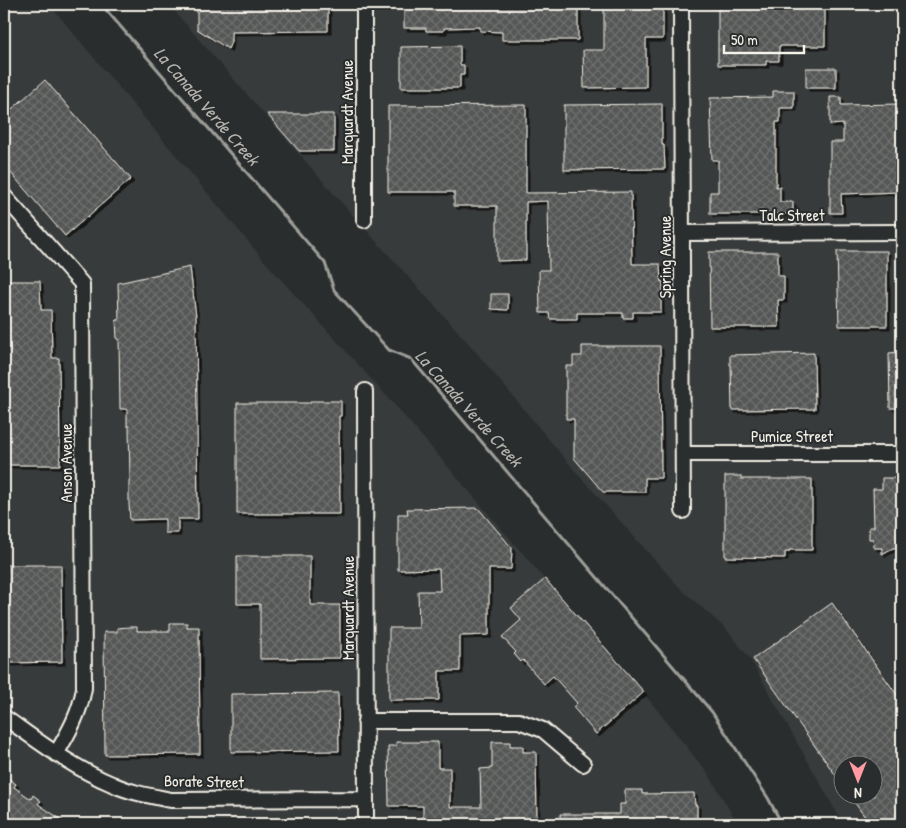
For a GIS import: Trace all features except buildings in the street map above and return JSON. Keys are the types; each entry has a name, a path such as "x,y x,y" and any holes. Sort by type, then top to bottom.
{"street":[{"name":"Marquardt Avenue","path":"364,4 364,220"},
{"name":"Spring Avenue","path":"681,4 683,511"},
{"name":"Anson Avenue","path":"4,196 82,284 84,688 82,705 74,724 56,754"},
{"name":"Talc Street","path":"682,232 902,232"},
{"name":"Marquardt Avenue","path":"364,391 366,824"},
{"name":"Pumice Street","path":"682,454 902,454"},
{"name":"Borate Street","path":"4,717 56,754 111,784 140,794 171,800 366,799"},
{"path":"365,721 519,721 543,730 583,764"}],"shaded area":[{"path":"4,4 49,4 267,264 393,403 655,707 709,775 738,824 4,824"},
{"path":"168,4 902,4 902,824 843,824 750,659 728,631 680,588 576,472 470,345 347,209"}],"waterway":[{"name":"La Canada Verde Creek","path":"101,4 325,263 334,290 389,350 411,359 712,712 768,798 782,824"}]}
